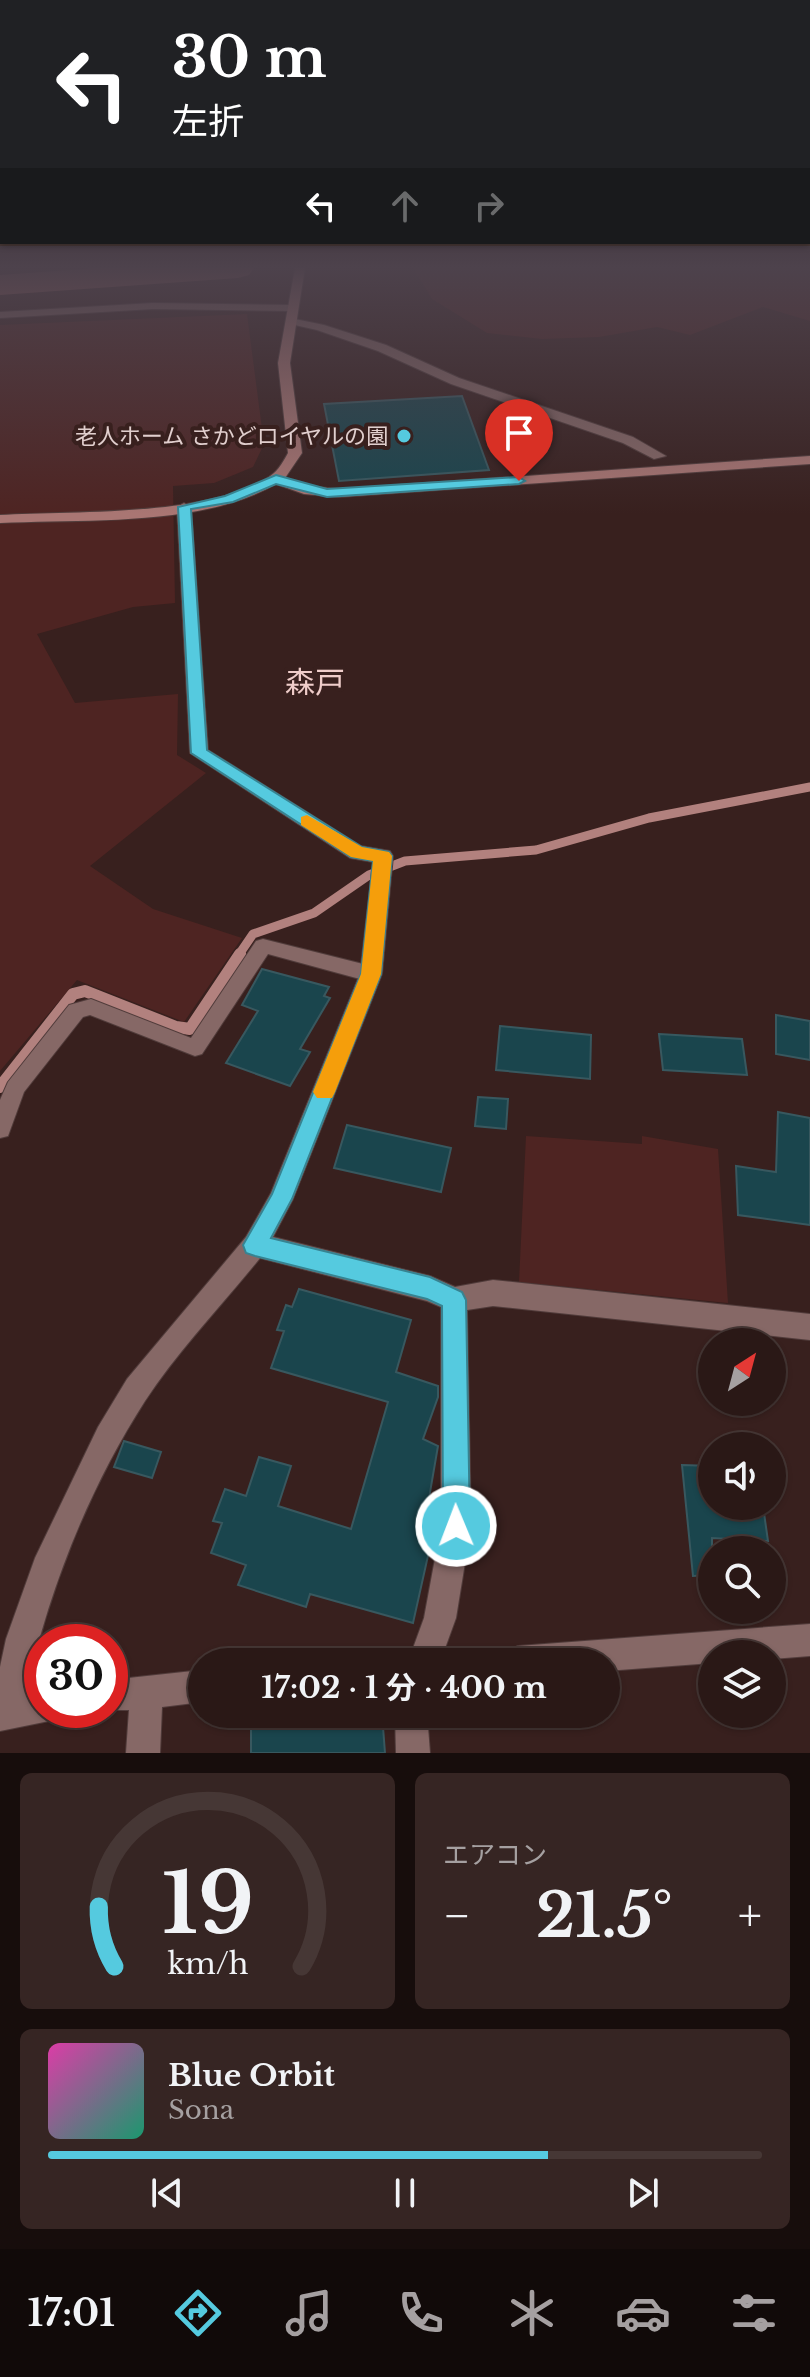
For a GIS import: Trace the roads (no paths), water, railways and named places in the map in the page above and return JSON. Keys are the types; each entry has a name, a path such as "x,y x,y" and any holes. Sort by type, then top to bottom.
{"street":[{"path":"0,519 184,507 228,499 276,479 295,453 284,363 286,350"},
{"path":"386,350 455,381 628,440 659,456"},
{"path":"276,479 304,490 339,493 810,460"},
{"path":"24,1711 3,1715 22,1639 46,1569 108,1437 152,1369 255,1245 281,1199 371,974 383,856 357,853 199,753 184,507"},
{"path":"255,1245 430,1289 454,1300 493,1293 810,1327"},
{"path":"429,1648 440,1618 456,1526 454,1300"},
{"path":"620,1654 810,1640"},
{"path":"128,1693 188,1687"},
{"path":"143,1753 146,1690"},
{"path":"412,1728 413,1753"}],"lane":[{"path":"0,1129 15,1088 76,1011 91,1007 195,1048 263,946 371,974"}],"waterway":[{"path":"238,956 253,934 314,913 369,875 405,861 536,850 649,818 810,787"},
{"path":"0,1087 73,994 85,991 176,1027 190,1029 240,954"}],"place":[{"name":"老人ホーム さかどロイヤルの園","path":"404,436"}],"district":[{"name":"森戸","path":"315,683"}]}
